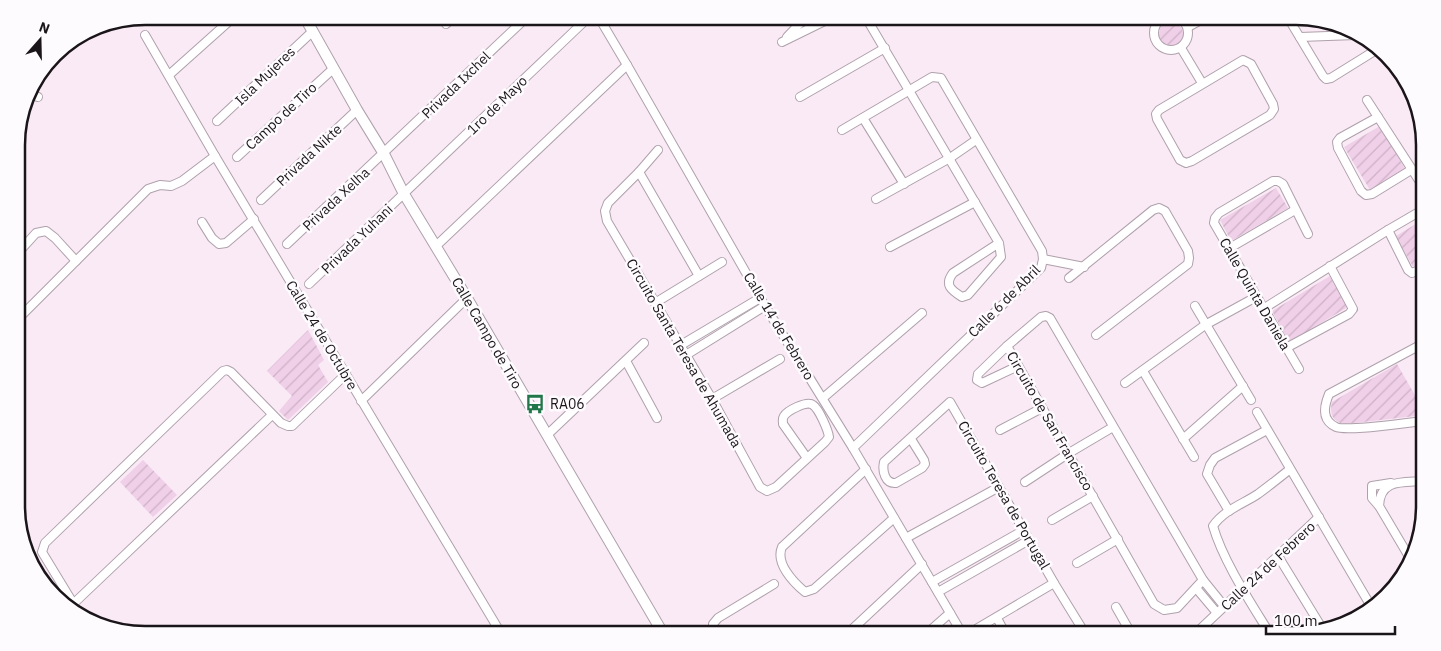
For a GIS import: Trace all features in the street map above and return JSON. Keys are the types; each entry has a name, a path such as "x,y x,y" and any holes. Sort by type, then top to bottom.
{"street":[{"path":"169,75 225,25"},
{"name":"Calle Campo de Tiro","path":"310,25 384,154 404,194 659,626"},
{"name":"Privada Ixchel","path":"384,154 519,25"},
{"name":"1ro de Mayo","path":"404,194 581,25"},
{"name":"Calle 14 de Febrero","path":"603,25 760,298 823,398 959,626"},
{"path":"798,25 782,42 817,25"},
{"path":"871,25 999,243 1001,257 990,270 968,295 962,297 956,293 949,285 948,279 953,273 999,243"},
{"path":"1156,25 1154,32 1155,40 1166,50 1174,51 1181,48 1186,42 1189,35 1186,25"},
{"path":"1292,25 1326,79 1331,78 1372,52"},
{"name":"Isla Mujeres","path":"217,121 313,30"},
{"path":"1300,37 1335,32"},
{"name":"Calle 24 de Octubre","path":"145,35 215,156 497,626"},
{"path":"800,97 884,48"},
{"path":"1181,48 1202,83"},
{"path":"1242,60 1246,61 1251,64 1274,104 1274,109 1270,115 1186,163 1180,160 1156,114 1159,110 1202,83 1242,60"},
{"path":"436,246 627,65"},
{"name":"Campo de Tiro","path":"237,157 334,68"},
{"name":"Calle 6 de Abril","path":"853,448 1041,268 1044,259 1042,251 941,78 932,78 909,91"},
{"path":"842,130 909,91"},
{"path":"1367,100 1416,177"},
{"name":"Privada Nikte","path":"261,200 357,110"},
{"path":"1378,117 1340,138 1337,142 1338,148 1361,192 1366,196 1372,194 1411,170"},
{"path":"863,118 904,184"},
{"path":"876,199 950,158 976,140"},
{"path":"658,150 639,172 699,276"},
{"name":"Privada Xelha","path":"287,244 384,154"},
{"path":"25,312 148,189 160,185 171,186 182,181 215,156"},
{"name":"Circuito Santa Teresa de Ahumada","path":"639,172 608,203 605,211 607,221 681,345 760,487 767,491 776,487 807,458"},
{"name":"Calle Quinta Daniela","path":"1296,210 1283,184 1273,181 1219,213 1214,223 1299,369"},
{"name":"Privada Yuhani","path":"309,284 404,194"},
{"path":"890,247 975,202"},
{"path":"1069,278 1153,210 1159,208 1165,211 1188,251 1190,258 1188,264 1096,335"},
{"path":"1228,249 1296,210 1308,234"},
{"path":"1263,309 1416,214"},
{"path":"202,222 212,238 219,244 226,243 254,219"},
{"path":"1388,230 1408,270 1412,273 1416,271"},
{"path":"25,245 36,232 46,232 55,238 76,261"},
{"path":"1044,259 1084,267"},
{"path":"655,303 722,262"},
{"path":"1286,348 1349,314 1353,309 1330,266"},
{"path":"361,400 467,298"},
{"path":"681,345 760,298"},
{"path":"1125,384 1205,325 1256,298"},
{"path":"686,355 765,306"},
{"path":"1195,306 1251,400"},
{"path":"823,398 922,313"},
{"name":"Circuito de San Francisco","path":"1203,580 1177,608 1164,610 1154,604 1007,346 1041,317 1046,316 1050,318 1203,580 1224,606"},
{"path":"547,435 644,343"},
{"path":"1007,346 978,374 977,380 982,384 1018,366"},
{"path":"1416,348 1329,394 1324,406 1326,418 1336,427 1349,429 1416,422"},
{"path":"712,399 780,358"},
{"path":"626,361 657,418"},
{"path":"68,597 42,552 44,543 223,371 231,372 280,424 288,426 292,426 346,374"},
{"path":"1143,371 1194,457"},
{"path":"1183,439 1243,386"},
{"name":"Circuito Teresa de Portugal","path":"911,439 925,464 922,468 896,483 892,483 888,481 883,471 884,462 950,402 1054,583 1081,626"},
{"path":"808,403 813,405 828,430 829,437 826,442 807,458 783,424 783,419 784,415 808,403"},
{"path":"1000,430 1042,408"},
{"path":"1257,412 1289,470 1368,602"},
{"path":"74,603 272,415"},
{"path":"1025,482 1069,452 1113,427"},
{"path":"1229,511 1207,474 1210,465 1215,458 1267,430"},
{"path":"866,469 782,547 779,554 781,561 797,585 806,592 814,589 894,518"},
{"path":"1265,626 1242,588 1216,537 1213,526 1217,520 1229,511 1258,494 1289,470"},
{"path":"1407,553 1379,506 1372,498 1372,486 1382,483 1416,482"},
{"path":"1379,506 1382,492 1391,484"},
{"path":"906,538 999,487"},
{"path":"1052,520 1093,496"},
{"name":"Calle 24 de Febrero","path":"1203,626 1319,517"},
{"path":"932,582 1024,530"},
{"path":"1077,563 1118,539"},
{"path":"938,592 1029,540"},
{"path":"1278,556 1319,624"},
{"path":"856,626 922,564"},
{"path":"982,626 1054,583"},
{"path":"714,626 718,618 774,584"},
{"path":"1196,588 1217,614"},
{"path":"1116,607 1127,626"},
{"path":"935,626 950,612"},
{"path":"997,618 1002,626"}],"shaded area":[{"path":"1162,25 1180,25 1183,34 1180,43 1171,46 1162,43 1159,34"},
{"path":"1380,126 1405,169 1370,190 1344,147"},
{"path":"1276,188 1288,208 1231,241 1220,220"},
{"path":"1416,224 1416,265 1413,267 1396,236"},
{"path":"1330,276 1348,307 1289,342 1272,311"},
{"path":"308,330 324,360 318,365 328,382 288,420 279,411 292,396 267,371"},
{"path":"1397,364 1416,397 1416,416 1346,424 1338,422 1333,417 1331,410 1332,402"},
{"path":"143,460 177,495 153,517 120,482"}],"place":[{"name":"RA06","path":"535,404"}]}
